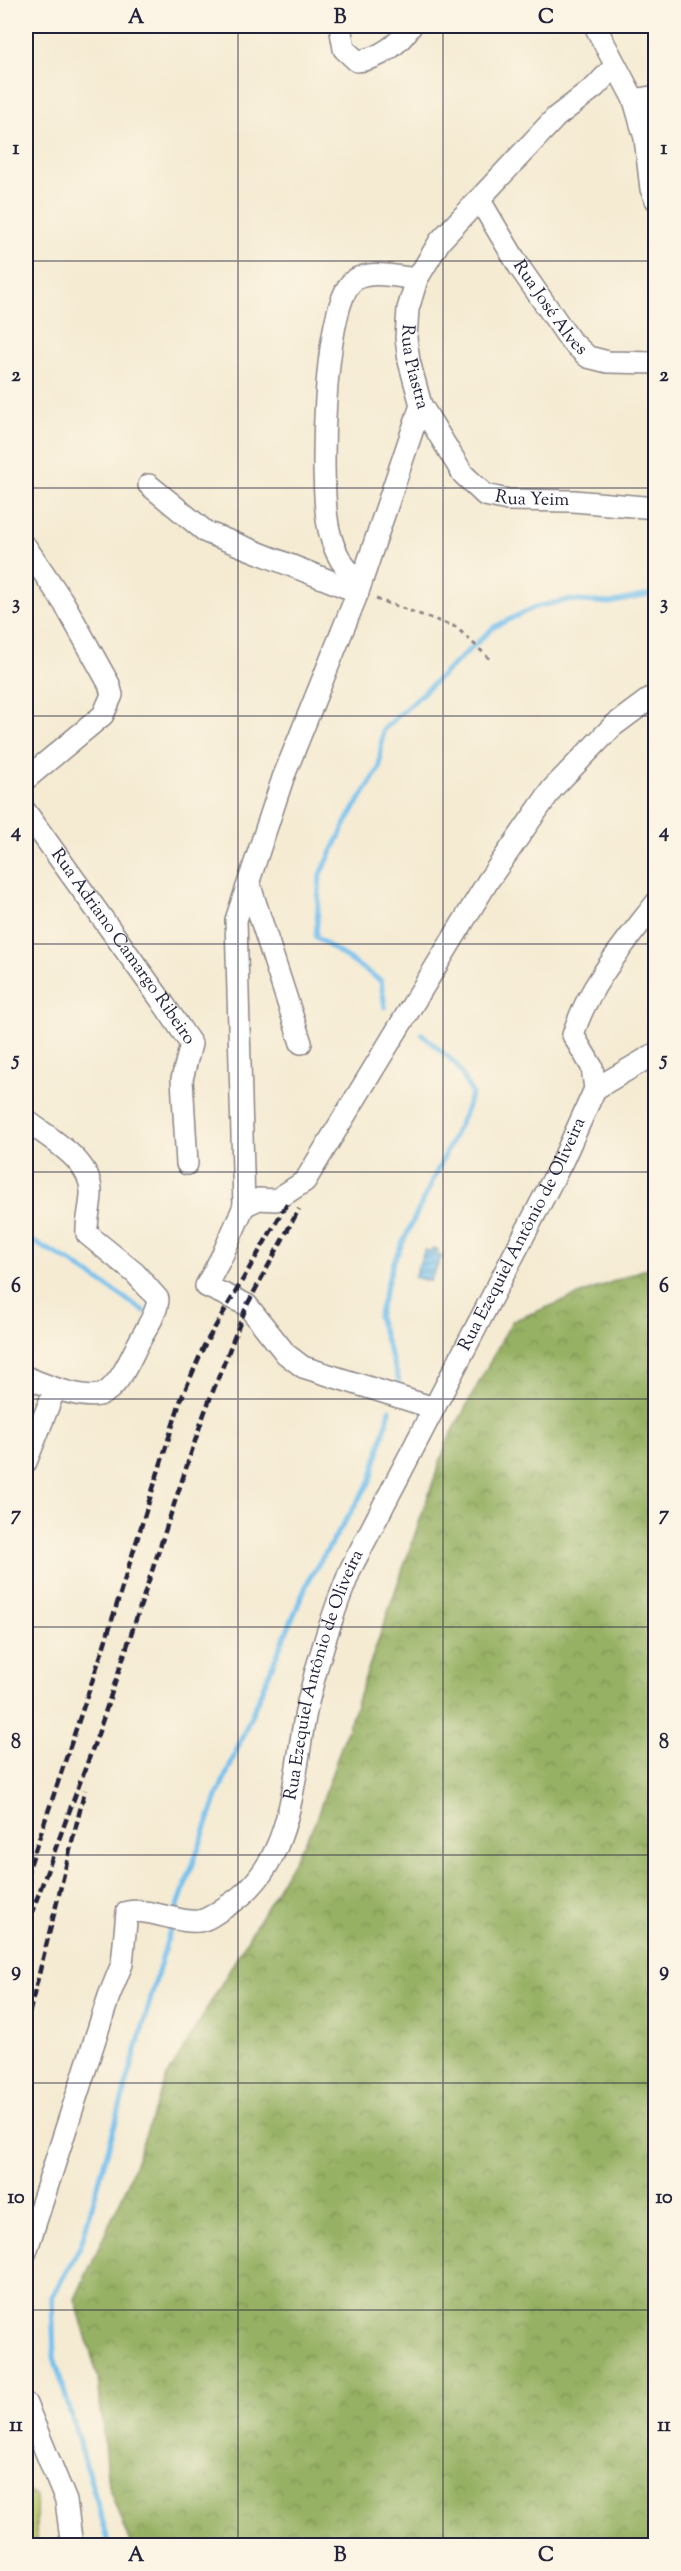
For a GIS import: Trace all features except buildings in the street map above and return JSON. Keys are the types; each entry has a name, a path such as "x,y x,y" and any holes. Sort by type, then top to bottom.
{"street":[{"path":"340,26 344,49 357,61 375,58 403,38 411,26"},
{"path":"595,26 614,67 634,100 645,138 651,189 656,200"},
{"name":"Rua Piastra","path":"244,1206 236,920 284,778 359,587 421,405 406,338 408,309 417,279 440,241 479,199 556,117 595,87 614,67"},
{"path":"634,100 656,96"},
{"name":"Rua José Alves","path":"479,199 520,268 570,340 588,357 608,362 656,363"},
{"path":"359,587 340,561 328,528 325,504 323,442 333,332 344,294 351,283 360,276 417,279"},
{"name":"Rua Yeim","path":"421,405 463,474 485,495 508,500 573,501 656,508"},
{"path":"149,485 206,532 359,587"},
{"path":"26,547 64,603 109,684 112,695 103,715 26,779"},
{"path":"434,1408 303,1367 286,1354 247,1305 206,1286 244,1206 259,1199 276,1200 305,1181 488,881 552,789 613,726 656,694"},
{"name":"Rua Adriano Camargo Ribeiro","path":"26,812 161,999 190,1044 182,1079 188,1164"},
{"path":"249,883 301,1043"},
{"path":"656,903 625,944 580,1012 573,1035 591,1067 595,1089 656,1053"},
{"name":"Rua Ezequiel Antônio de Oliveira","path":"26,2252 109,1996 122,1964 127,1912 138,1911 199,1921 234,1901 250,1887 278,1845 289,1813 308,1704 327,1628 351,1568 562,1162 595,1089"},
{"path":"26,1120 82,1164 90,1178 92,1192 86,1222 87,1234 135,1273 158,1299 157,1308 114,1385 105,1394 95,1396 55,1389 26,1377"},
{"path":"26,1462 55,1389"},
{"path":"26,2404 66,2501 72,2546"}],"path":[{"path":"359,587 456,627 491,660"}],"green space":[{"path":"655,1265 655,2545 131,2545 108,2486 98,2377 75,2299 125,2190 166,2079 314,1825 447,1442 512,1321"},
{"path":"26,2490 36,2497 36,2545 26,2545"}],"water":[{"path":"433,1248 438,1250 437,1254 442,1256 430,1281 414,1277 425,1250 430,1252"}],"waterway":[{"path":"385,1007 381,981 316,937 320,876 348,819 379,769 383,730 494,627 535,607 568,600 610,603 656,593"},
{"path":"399,1380 378,1317 393,1263 465,1113 472,1093 456,1064 422,1034"},
{"path":"26,1238 71,1262 144,1311"},
{"path":"175,1914 218,1794 309,1579 371,1480 390,1410"},
{"path":"110,2546 54,2357 52,2297 81,2245 172,1923"}],"railway":[{"path":"26,1877 102,1652 180,1402 204,1346 288,1202"},
{"path":"26,1928 98,1734 204,1414 247,1305 299,1209"},
{"path":"26,2026 85,1790"}]}
